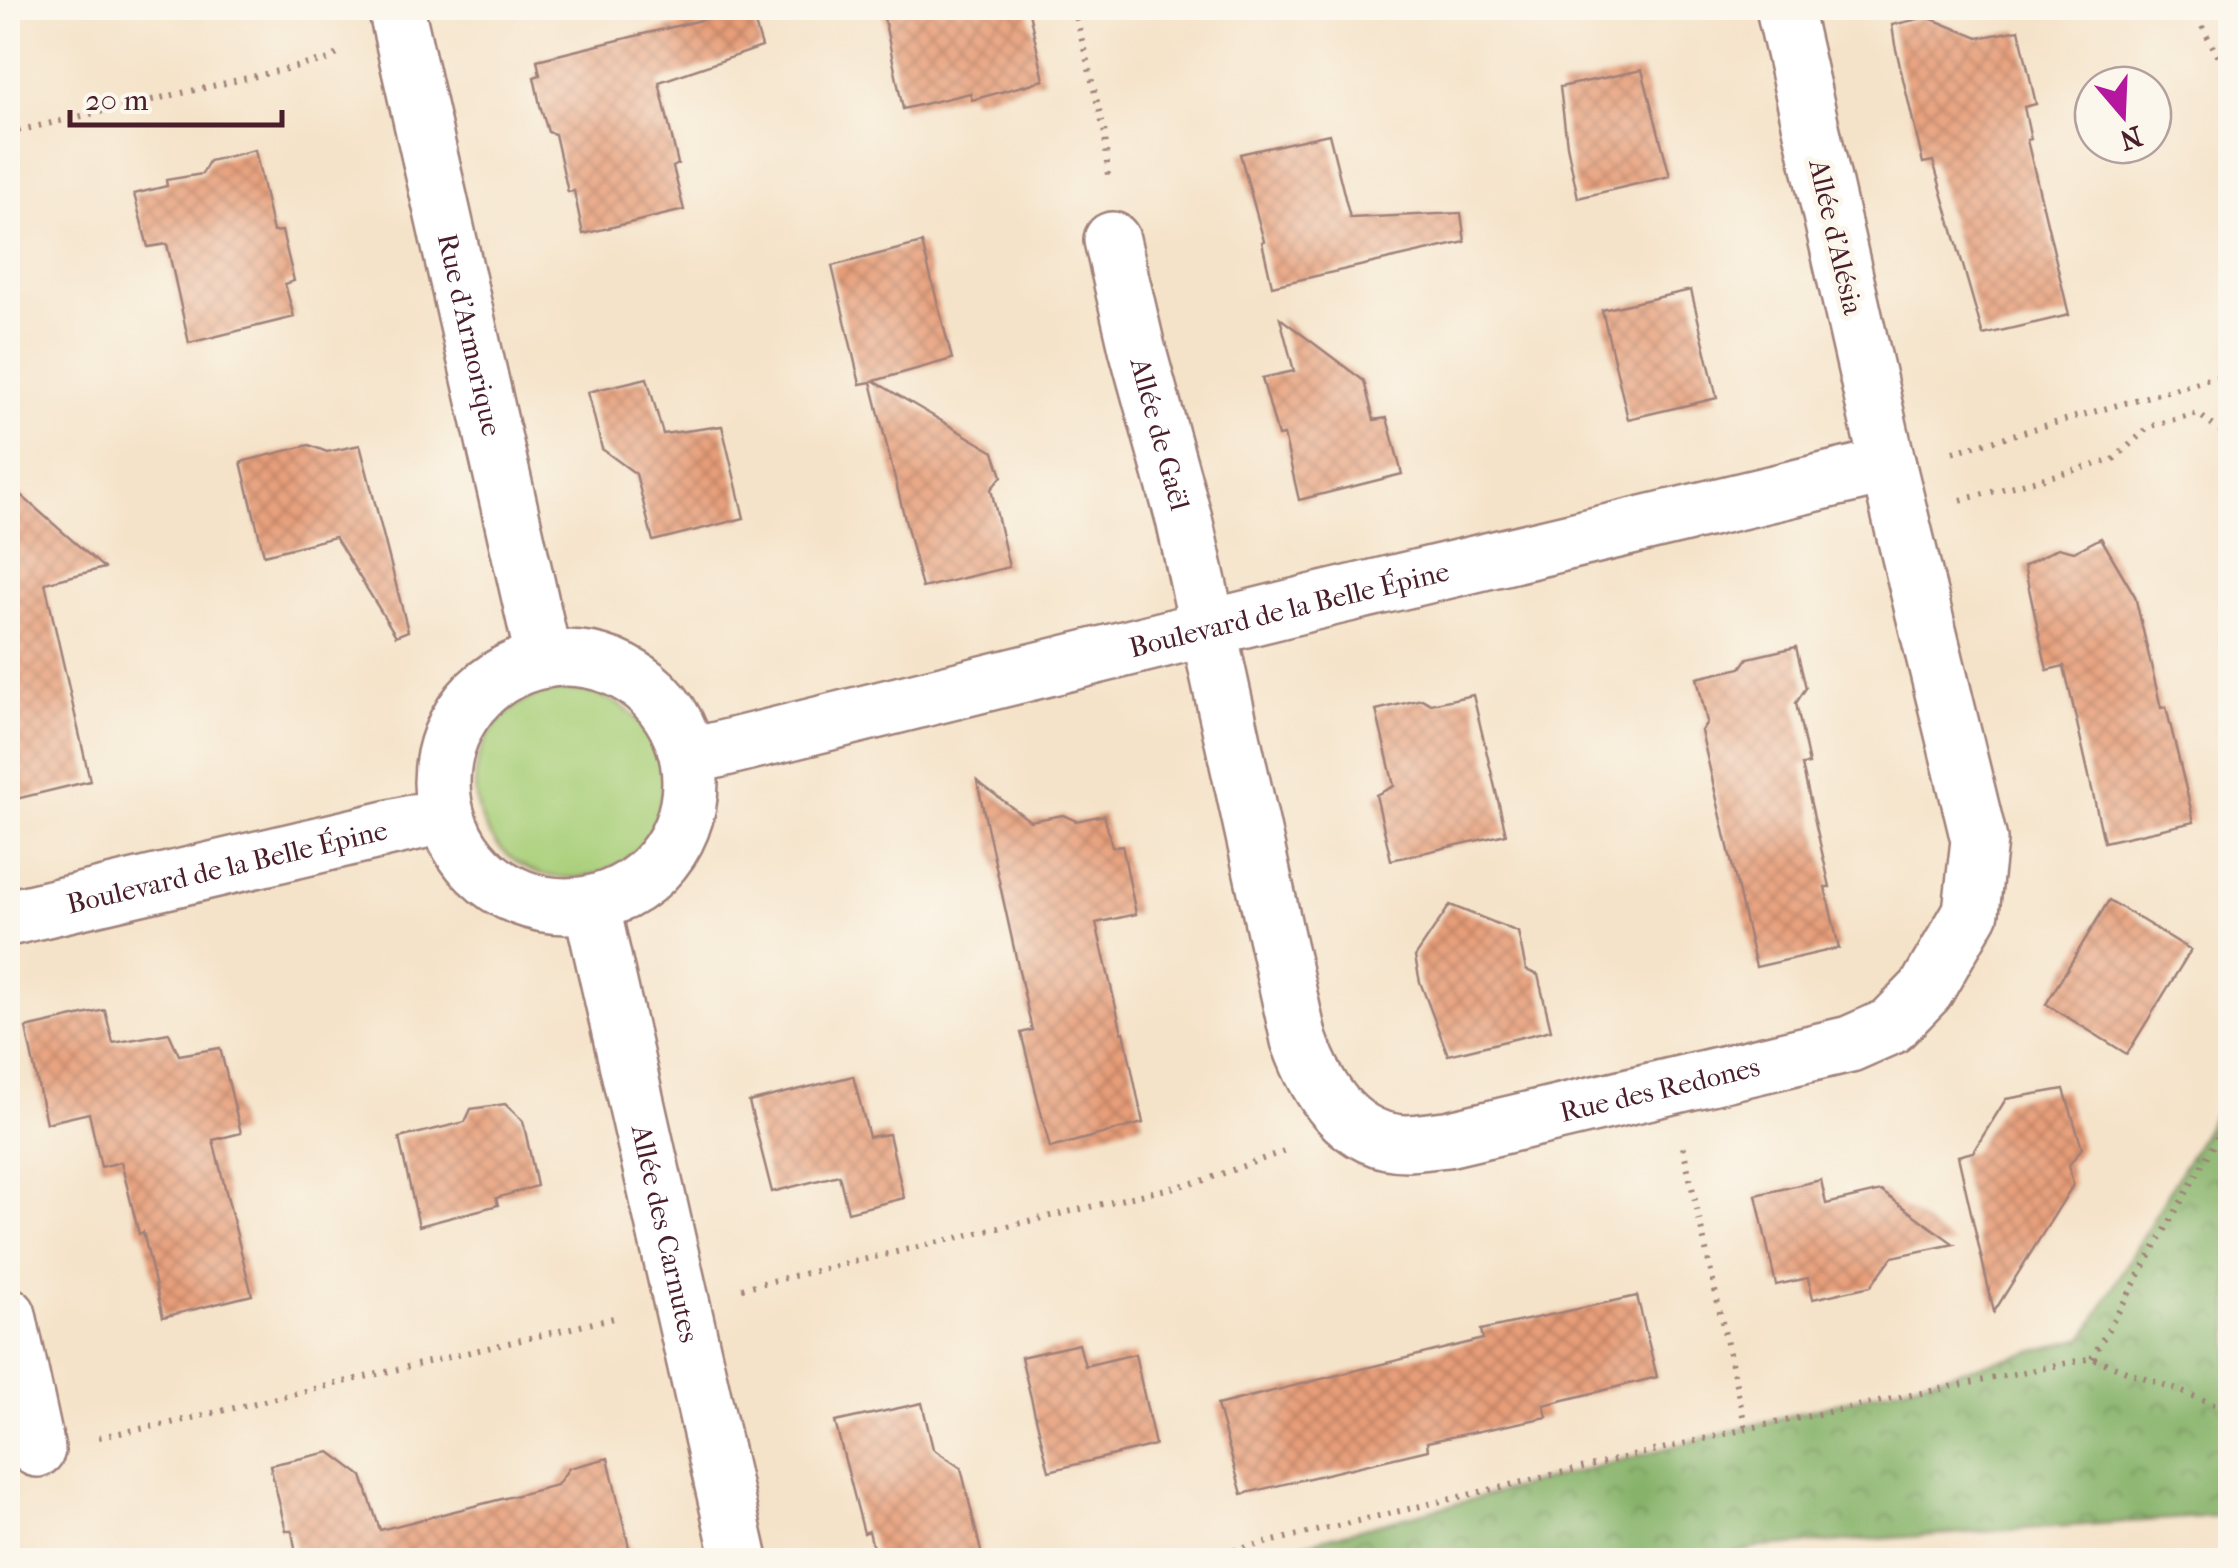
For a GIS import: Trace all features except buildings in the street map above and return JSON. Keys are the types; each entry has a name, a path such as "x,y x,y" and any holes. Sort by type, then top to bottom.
{"street":[{"name":"Allée d'Alésia","path":"1784,8 1894,491"},
{"name":"Rue d'Armorique","path":"396,9 544,660"},
{"name":"Allée de Gaël","path":"1112,240 1184,519 1207,629"},
{"name":"Boulevard de la Belle Épine","path":"689,757 1207,629 1894,491"},
{"name":"Rue des Redones","path":"1207,629 1299,1040 1311,1074 1328,1101 1354,1126 1404,1144 1447,1139 1850,1044 1891,1026 1926,990 1971,912 1979,840 1894,491"},
{"path":"583,658 620,670 652,691 676,722 689,757 690,797 680,834 658,867 627,890 591,904 554,907 516,897 485,878 460,849 446,815 442,774 451,733 473,699 505,673 544,660 583,658"},
{"name":"Boulevard de la Belle Épine","path":"8,918 446,815"},
{"name":"Allée des Carnutes","path":"591,904 740,1560"},
{"path":"8,1315 37,1449"}],"path":[{"path":"1074,8 1105,134 1112,240"},
{"path":"2192,8 2224,67 2230,88"},
{"path":"8,133 330,60 396,9"},
{"path":"1894,491 1988,444 2230,373"},
{"path":"1894,491 2114,460 2150,426 2198,414 2221,432 2230,430"},
{"path":"1669,1088 1746,1429"},
{"path":"2092,1358 2230,1116"},
{"path":"1193,1560 1746,1429 2092,1358 2230,1410"}],"green space":[{"path":"569,690 605,697 636,717 656,748 663,784 656,820 636,851 605,871 569,878 533,871 502,851 482,820 475,784 482,748 502,717 533,697"},
{"path":"2230,1087 2230,1515 1760,1547 1708,1560 1242,1560 2084,1338"}]}
